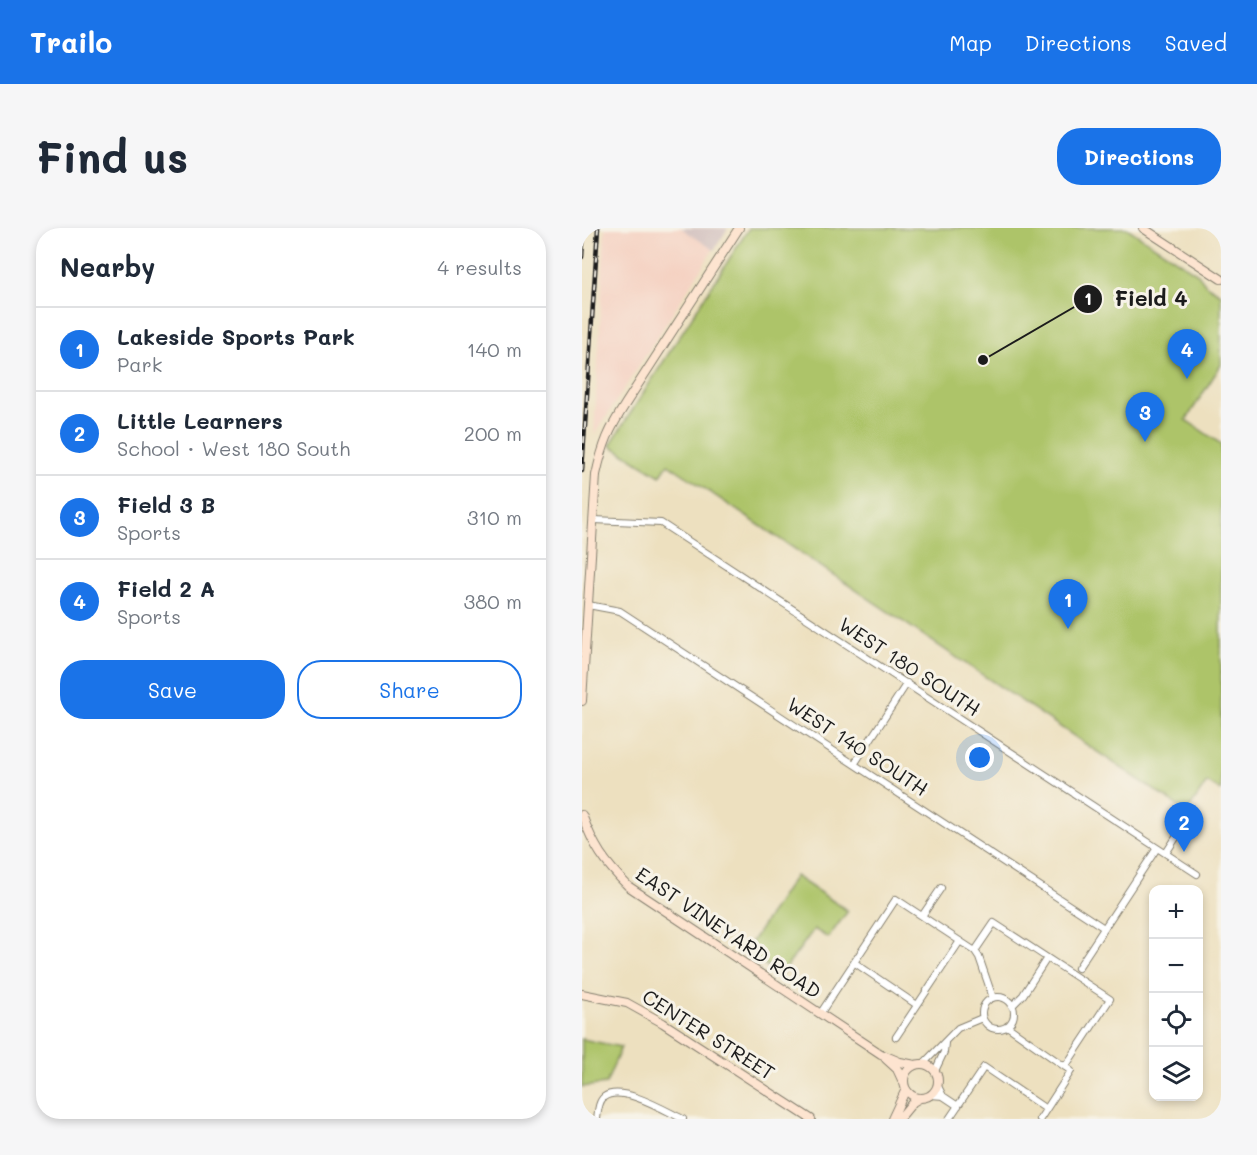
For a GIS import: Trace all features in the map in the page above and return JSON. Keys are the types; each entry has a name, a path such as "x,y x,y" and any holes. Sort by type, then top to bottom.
{"street":[{"path":"582,701 596,475 602,448 608,432 739,228"},
{"path":"1143,228 1221,279"},
{"name":"WEST 180 SOUTH","path":"594,520 661,523 1197,874"},
{"name":"WEST 140 SOUTH","path":"588,605 620,611 1104,928"},
{"path":"855,763 907,683"},
{"name":"EAST VINEYARD ROAD","path":"582,815 592,842 609,867 628,886 881,1054 900,1062 919,1064"},
{"path":"1167,853 1190,816"},
{"path":"1078,968 1157,848"},
{"path":"922,916 941,888"},
{"path":"820,1014 897,899 975,951 993,998"},
{"path":"975,951 994,923 1110,999 1040,1119"},
{"path":"896,1037 960,941"},
{"path":"1012,1006 1023,995 1047,958"},
{"path":"855,963 917,1005"},
{"name":"CENTER STREET","path":"582,994 627,1003 663,1023 811,1119"},
{"path":"993,998 1005,999 1012,1006 1013,1015 1007,1026 1002,1029 993,1028 982,1018 984,1005 993,998"},
{"path":"892,1119 905,1086 906,1072 946,1043 958,1028 982,1018"},
{"path":"1007,1026 1068,1069"},
{"path":"935,1071 946,1043"},
{"name":"EAST VINEYARD ROAD","path":"881,1054 897,1070 905,1086"},
{"path":"919,1064 935,1071 943,1096"},
{"path":"949,1119 984,1067 1046,1109"},
{"path":"905,1086 915,1097 921,1098"},
{"path":"931,1095 938,1086"},
{"path":"597,1119 600,1102 605,1096 615,1093 641,1098 680,1118"},
{"path":"899,1119 913,1102 931,1095 943,1096 958,1106"}],"shaded area":[{"path":"605,228 727,228 594,436"},
{"path":"681,228 728,228 714,250"}],"green space":[{"path":"749,228 1127,228 1198,274 1206,285 1221,294 1221,365 1186,420 1221,444 1221,791 1207,782 1187,812 668,464 660,476 610,445"},
{"path":"795,876 848,911 828,938 814,929 781,975 745,952"},
{"path":"582,1039 621,1047 606,1084 582,1087"}],"railway":[{"path":"582,257 584,228"},
{"path":"582,471 598,228"}],"place":[{"name":"Field 4","path":"983,360"},
{"name":"Field 2 A","path":"1187,379"},
{"name":"Field 3 B","path":"1145,442"},
{"name":"Lakeside Sports Park","path":"1068,629"},
{"name":"Little Learners","path":"1184,852"}]}
